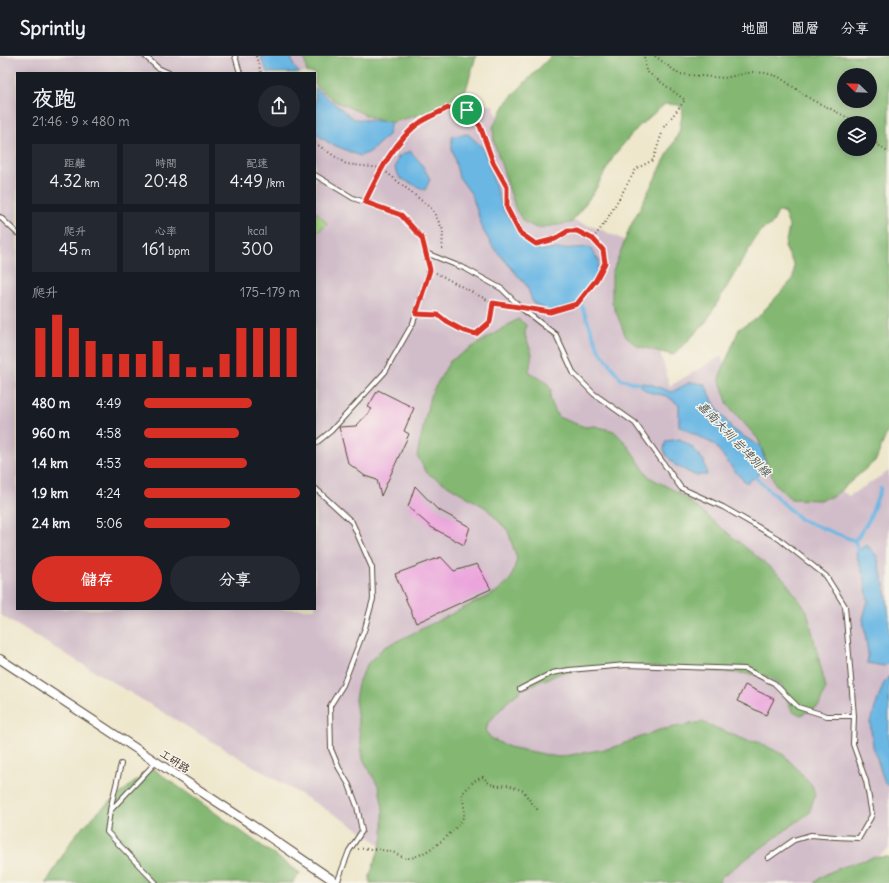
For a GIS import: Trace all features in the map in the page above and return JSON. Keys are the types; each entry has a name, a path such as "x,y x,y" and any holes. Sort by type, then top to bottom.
{"street":[{"name":"工研路","path":"0,659 337,883"}],"lane":[{"path":"145,56 158,68 167,72"},
{"path":"235,56 240,72"},
{"path":"316,176 353,198 401,215 422,238 430,270 413,323 385,372 316,443"},
{"path":"0,217 16,232"},
{"path":"426,253 466,268 502,289 521,308 556,335 574,374 594,394 635,423 681,488 723,507 779,539 826,576 845,606 854,716 853,744 866,781 872,815 859,838 810,835 794,840 768,858"},
{"path":"316,489 352,522 372,568 373,599 365,628 343,684 330,706 331,749 339,768 349,785 357,806 362,831 349,851 337,883"},
{"path":"520,689 552,673 626,664 745,669 774,682 798,707 827,716 854,716"},
{"path":"110,811 156,762"},
{"path":"122,764 110,811 107,832 156,883"}],"path":[{"path":"256,56 261,72"},
{"path":"593,239 606,221 636,169 653,160 664,127 685,100 646,71 644,56"},
{"path":"655,56 679,74 724,78 753,72 766,73 779,77 812,100 844,116"},
{"path":"365,202 381,168 403,138 422,121 448,108 467,110 480,126 493,162 507,187 507,208 520,233 536,244 555,239 568,231 577,231 593,239 603,250 605,263 596,280 577,304 550,312 493,303 430,270"},
{"path":"316,144 346,164 381,168 432,209 443,230 442,259"},
{"path":"877,144 889,153"},
{"path":"416,314 438,315 457,328 476,334 490,322 493,303"},
{"path":"349,851 364,848 393,852 408,858 422,854 445,838 461,822 465,813 462,794 474,781 483,777 490,784 500,786 508,785 524,791 526,796 532,801 539,812"}],"shaded area":[{"path":"0,56 318,56 452,102 493,105 535,208 602,230 628,242 670,386 721,356 748,428 849,496 889,471 889,849 838,883 429,883 362,831 0,615"}],"green space":[{"path":"304,56 476,56 465,93 450,106 386,124 335,101 316,86 316,72 307,72"},
{"path":"551,56 889,56 889,428 876,460 834,496 820,500 791,499 775,484 758,439 728,405 719,378 739,329 757,318 793,279 794,265 785,247 789,226 784,212 778,212 772,224 760,231 704,325 673,355 637,346 626,337 612,302 612,273 630,227 679,132 683,110 679,105 665,104 639,126 615,154 594,192 571,223 537,228 524,222 516,210 494,142 493,127 507,101"},
{"path":"316,212 327,223 316,234"},
{"path":"518,319 526,325 525,335 532,354 529,372 546,382 551,390 550,399 558,417 585,427 595,426 614,431 626,443 649,477 679,493 783,578 807,611 826,688 819,706 801,715 792,711 781,684 764,675 629,665 561,673 523,689 508,701 488,723 486,732 492,739 509,747 558,757 612,748 659,730 702,722 748,741 758,742 784,755 812,785 815,795 809,813 720,878 719,883 370,883 370,875 383,838 383,808 379,787 363,759 355,699 359,680 368,663 383,648 496,592 511,579 517,559 508,531 486,508 427,473 417,456 430,396 450,361"},
{"path":"152,768 300,873 293,883 46,883 75,835 100,810"},
{"path":"875,857 889,857 889,883 814,883 834,870"}],"water":[{"path":"260,56 291,56 294,67 299,72 268,72"},
{"path":"316,89 354,119 391,122 388,135 370,152 360,156 329,143 316,134"},
{"path":"468,134 483,148 504,212 522,235 540,250 590,247 599,261 596,280 577,304 550,312 533,303 527,286 493,247 483,230 472,195 459,177 452,149 452,136"},
{"path":"410,151 421,163 430,179 425,190 400,178 395,169 398,157"},
{"path":"635,382 650,384 672,392 690,382 705,384 715,405 733,430 761,447 767,469 746,483 733,469 715,445 679,426 679,405 667,396 648,392"},
{"path":"680,439 692,447 704,461 707,475 694,475 675,465 666,455 664,449 666,441"},
{"path":"867,545 877,556 886,593 889,616 889,663 884,666 867,663 868,654 863,618 868,601 865,580 856,554 858,550"},
{"path":"889,676 889,786 885,784 873,746 870,722 883,685"}],"building":[{"path":"378,390 414,408 404,431 409,434 381,496 377,480 365,476 348,463 339,427 356,426 372,409 368,407"},
{"path":"415,486 437,509 470,527 464,545 431,527 408,507"},
{"path":"441,557 454,571 477,564 491,589 416,623 395,574"},
{"path":"745,685 774,699 766,715 737,701"}],"waterway":[{"name":"嘉南大圳 岩埤別線","path":"579,298 598,348 621,379 640,384"},
{"name":"嘉南大圳 岩埤別線","path":"752,474 800,519 855,541 859,554"},
{"path":"855,541 869,520 881,488"}],"route":[{"path":"448,108 467,110 480,126 493,162 507,187 507,208 520,233 536,244 555,239 568,231 577,231 593,239 603,250 605,263 596,280 577,304 550,312 493,303 490,322 476,334 462,330 438,315 416,314 430,270 422,238 401,215 365,202 381,168 403,138 422,121 448,108"}]}
